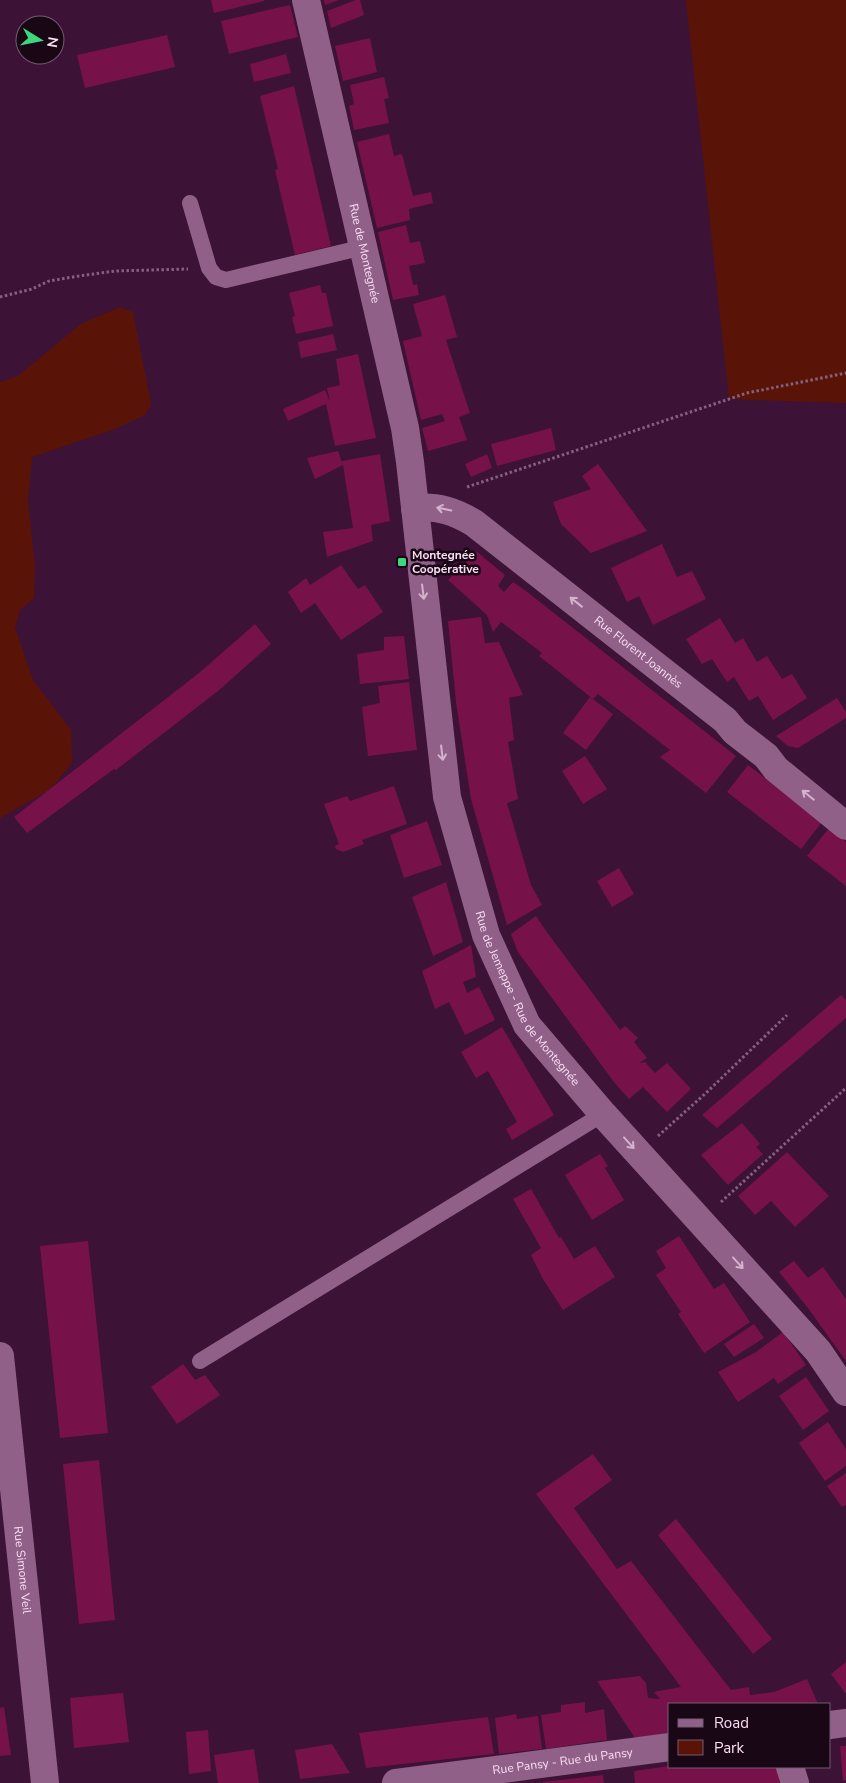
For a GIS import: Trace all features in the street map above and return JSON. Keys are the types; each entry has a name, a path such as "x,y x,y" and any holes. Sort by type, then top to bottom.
{"street":[{"name":"Rue de Montegnée","path":"306,0 405,428 414,508"},
{"name":"Rue Florent Joannès","path":"414,508 428,507 451,510 474,522 725,720 735,732 766,756 776,769 846,826"},
{"name":"Rue de Jemeppe - Rue de Montegnée","path":"414,508 447,797 486,935 527,1025 603,1114 818,1352 846,1392"},
{"name":"Rue Simone Veil","path":"0,1356 46,1783"},
{"path":"831,1725 846,1723"},
{"name":"Rue Pansy - Rue du Pansy","path":"396,1783 668,1747"},
{"path":"790,1768 795,1783"}],"lane":[{"path":"190,203 209,268 216,277 226,280 364,247"},
{"path":"200,1361 603,1114"}],"path":[{"path":"0,297 32,290 49,281 115,271 209,268"},
{"path":"451,510 456,494 461,489 747,393 846,372"},
{"path":"639,1154 668,1126 706,1094 786,1015"},
{"path":"700,1221 846,1088"}],"green space":[{"path":"686,0 846,0 846,403 729,399"},
{"path":"120,307 133,312 151,404 145,415 115,429 32,457 28,501 35,567 34,598 20,610 15,628 33,680 71,730 72,763 54,785 44,793 0,818 0,382 18,376 81,324"}],"building":[{"path":"211,0 264,0 264,1 214,13"},
{"path":"324,0 339,0 325,5"},
{"path":"360,0 364,15 331,28 327,11"},
{"path":"290,5 298,37 229,54 221,21"},
{"path":"167,35 175,67 85,88 77,55"},
{"path":"370,38 377,72 343,81 335,46"},
{"path":"286,54 291,73 254,82 250,64"},
{"path":"384,77 389,98 384,99 389,123 354,130 349,106 354,104 350,85"},
{"path":"294,86 331,246 295,255 275,170 278,169 260,96"},
{"path":"389,134 394,156 402,154 413,196 431,192 433,203 409,209 410,220 377,228 357,142"},
{"path":"406,225 410,243 420,241 425,263 409,266 413,285 417,284 419,295 393,300 378,232"},
{"path":"320,285 322,293 326,293 333,326 296,334 292,317 295,316 289,293"},
{"path":"445,295 457,337 446,340 470,413 459,417 467,440 428,451 422,428 445,421 442,414 421,420 403,341 422,336 413,304"},
{"path":"333,334 337,350 301,358 298,342"},
{"path":"358,354 376,438 335,446 326,404 288,421 283,409 325,390 330,402 327,388 340,385 336,359"},
{"path":"551,428 556,450 497,466 491,444"},
{"path":"338,451 343,465 315,479 307,458"},
{"path":"380,454 390,521 371,525 373,541 327,557 323,532 353,528 342,461"},
{"path":"487,454 492,468 471,477 465,464"},
{"path":"598,464 647,531 591,553 561,524 553,502 591,489 582,476"},
{"path":"662,544 677,577 692,571 706,599 653,625 639,596 627,602 611,568"},
{"path":"476,551 505,575 498,586 504,592 513,582 526,591 736,756 706,793 660,757 670,750 598,694 593,699 539,656 542,653 501,622 493,632 487,615 448,580"},
{"path":"341,565 358,589 365,585 383,612 341,640 315,603 301,613 288,592 306,578 310,585"},
{"path":"481,617 485,643 499,642 523,695 509,698 514,740 508,742 518,799 507,803 531,885 542,905 507,925 471,799 456,702 448,621"},
{"path":"720,618 735,643 743,638 757,662 767,656 782,679 792,674 807,698 773,720 758,696 749,701 734,677 727,682 712,659 702,664 686,639"},
{"path":"255,624 271,644 218,691 116,770 114,769 27,833 14,817 199,673"},
{"path":"404,636 409,679 360,684 357,654 384,650 384,637"},
{"path":"409,682 417,750 368,756 362,707 380,703 378,686"},
{"path":"590,697 613,714 586,750 563,733"},
{"path":"837,698 846,712 846,718 798,748 788,746 776,736"},
{"path":"585,756 607,789 583,804 562,771"},
{"path":"748,765 822,822 801,849 727,792"},
{"path":"394,786 407,824 362,840 364,844 343,852 336,849 335,846 339,844 324,804 347,796 350,801"},
{"path":"427,821 442,865 404,878 390,835"},
{"path":"829,828 846,842 846,886 807,856"},
{"path":"619,868 634,894 612,907 597,881"},
{"path":"446,882 463,942 433,956 412,897"},
{"path":"536,916 620,1030 625,1026 638,1038 634,1042 647,1058 639,1063 645,1062 655,1073 667,1063 691,1089 667,1112 643,1087 629,1099 614,1082 518,952 511,934"},
{"path":"471,945 476,977 463,982 467,993 479,987 495,1020 465,1035 449,1002 435,1009 422,971"},
{"path":"841,995 846,1000 846,1018 717,1128 702,1115"},
{"path":"502,1027 554,1115 512,1140 506,1129 517,1122 488,1071 476,1078 461,1052"},
{"path":"742,1123 760,1144 756,1147 763,1154 728,1185 701,1155"},
{"path":"787,1152 829,1196 795,1227 771,1201 755,1215 738,1196"},
{"path":"600,1154 608,1166 605,1168 624,1200 592,1220 565,1175"},
{"path":"531,1189 559,1238 561,1237 574,1259 595,1246 615,1277 563,1310 543,1279 531,1255 541,1248 513,1199"},
{"path":"679,1236 714,1289 724,1283 750,1322 704,1353 678,1314 681,1312 656,1275 666,1268 656,1251"},
{"path":"88,1241 108,1433 60,1438 40,1246"},
{"path":"794,1261 808,1278 823,1267 846,1299 846,1361 808,1308 779,1272"},
{"path":"754,1324 764,1338 734,1357 724,1344"},
{"path":"783,1332 806,1365 778,1384 774,1378 738,1402 718,1372 756,1352"},
{"path":"183,1364 195,1380 205,1375 220,1395 177,1424 151,1387"},
{"path":"806,1377 829,1411 803,1430 779,1396"},
{"path":"828,1422 846,1449 846,1466 825,1481 799,1443"},
{"path":"593,1454 612,1480 574,1508 617,1569 631,1561 731,1690 749,1687 750,1695 774,1692 807,1679 818,1703 668,1703 668,1733 635,1738 597,1681 640,1676 646,1683 648,1698 660,1699 654,1692 681,1687 536,1494"},
{"path":"99,1460 115,1620 79,1624 63,1464"},
{"path":"846,1473 846,1505 842,1507 827,1486"},
{"path":"676,1519 772,1639 753,1654 658,1535"},
{"path":"846,1662 846,1694 831,1674"},
{"path":"123,1693 129,1742 74,1748 70,1698"},
{"path":"585,1702 585,1713 604,1709 607,1740 546,1749 541,1715 561,1712 561,1705"},
{"path":"4,1707 11,1755 0,1756 0,1708"},
{"path":"516,1714 517,1719 538,1716 542,1749 499,1754 495,1718"},
{"path":"488,1717 494,1754 366,1768 359,1733"},
{"path":"208,1730 211,1771 189,1774 186,1732"},
{"path":"332,1744 350,1773 300,1779 295,1750"},
{"path":"840,1746 846,1746 846,1780 843,1781"},
{"path":"254,1749 259,1783 218,1783 214,1755"},
{"path":"668,1766 668,1768 776,1768 780,1783 635,1783 634,1771"},
{"path":"603,1775 604,1783 543,1783 543,1782"}],"place":[{"name":"Montegnée Coopérative","path":"402,562"}]}
